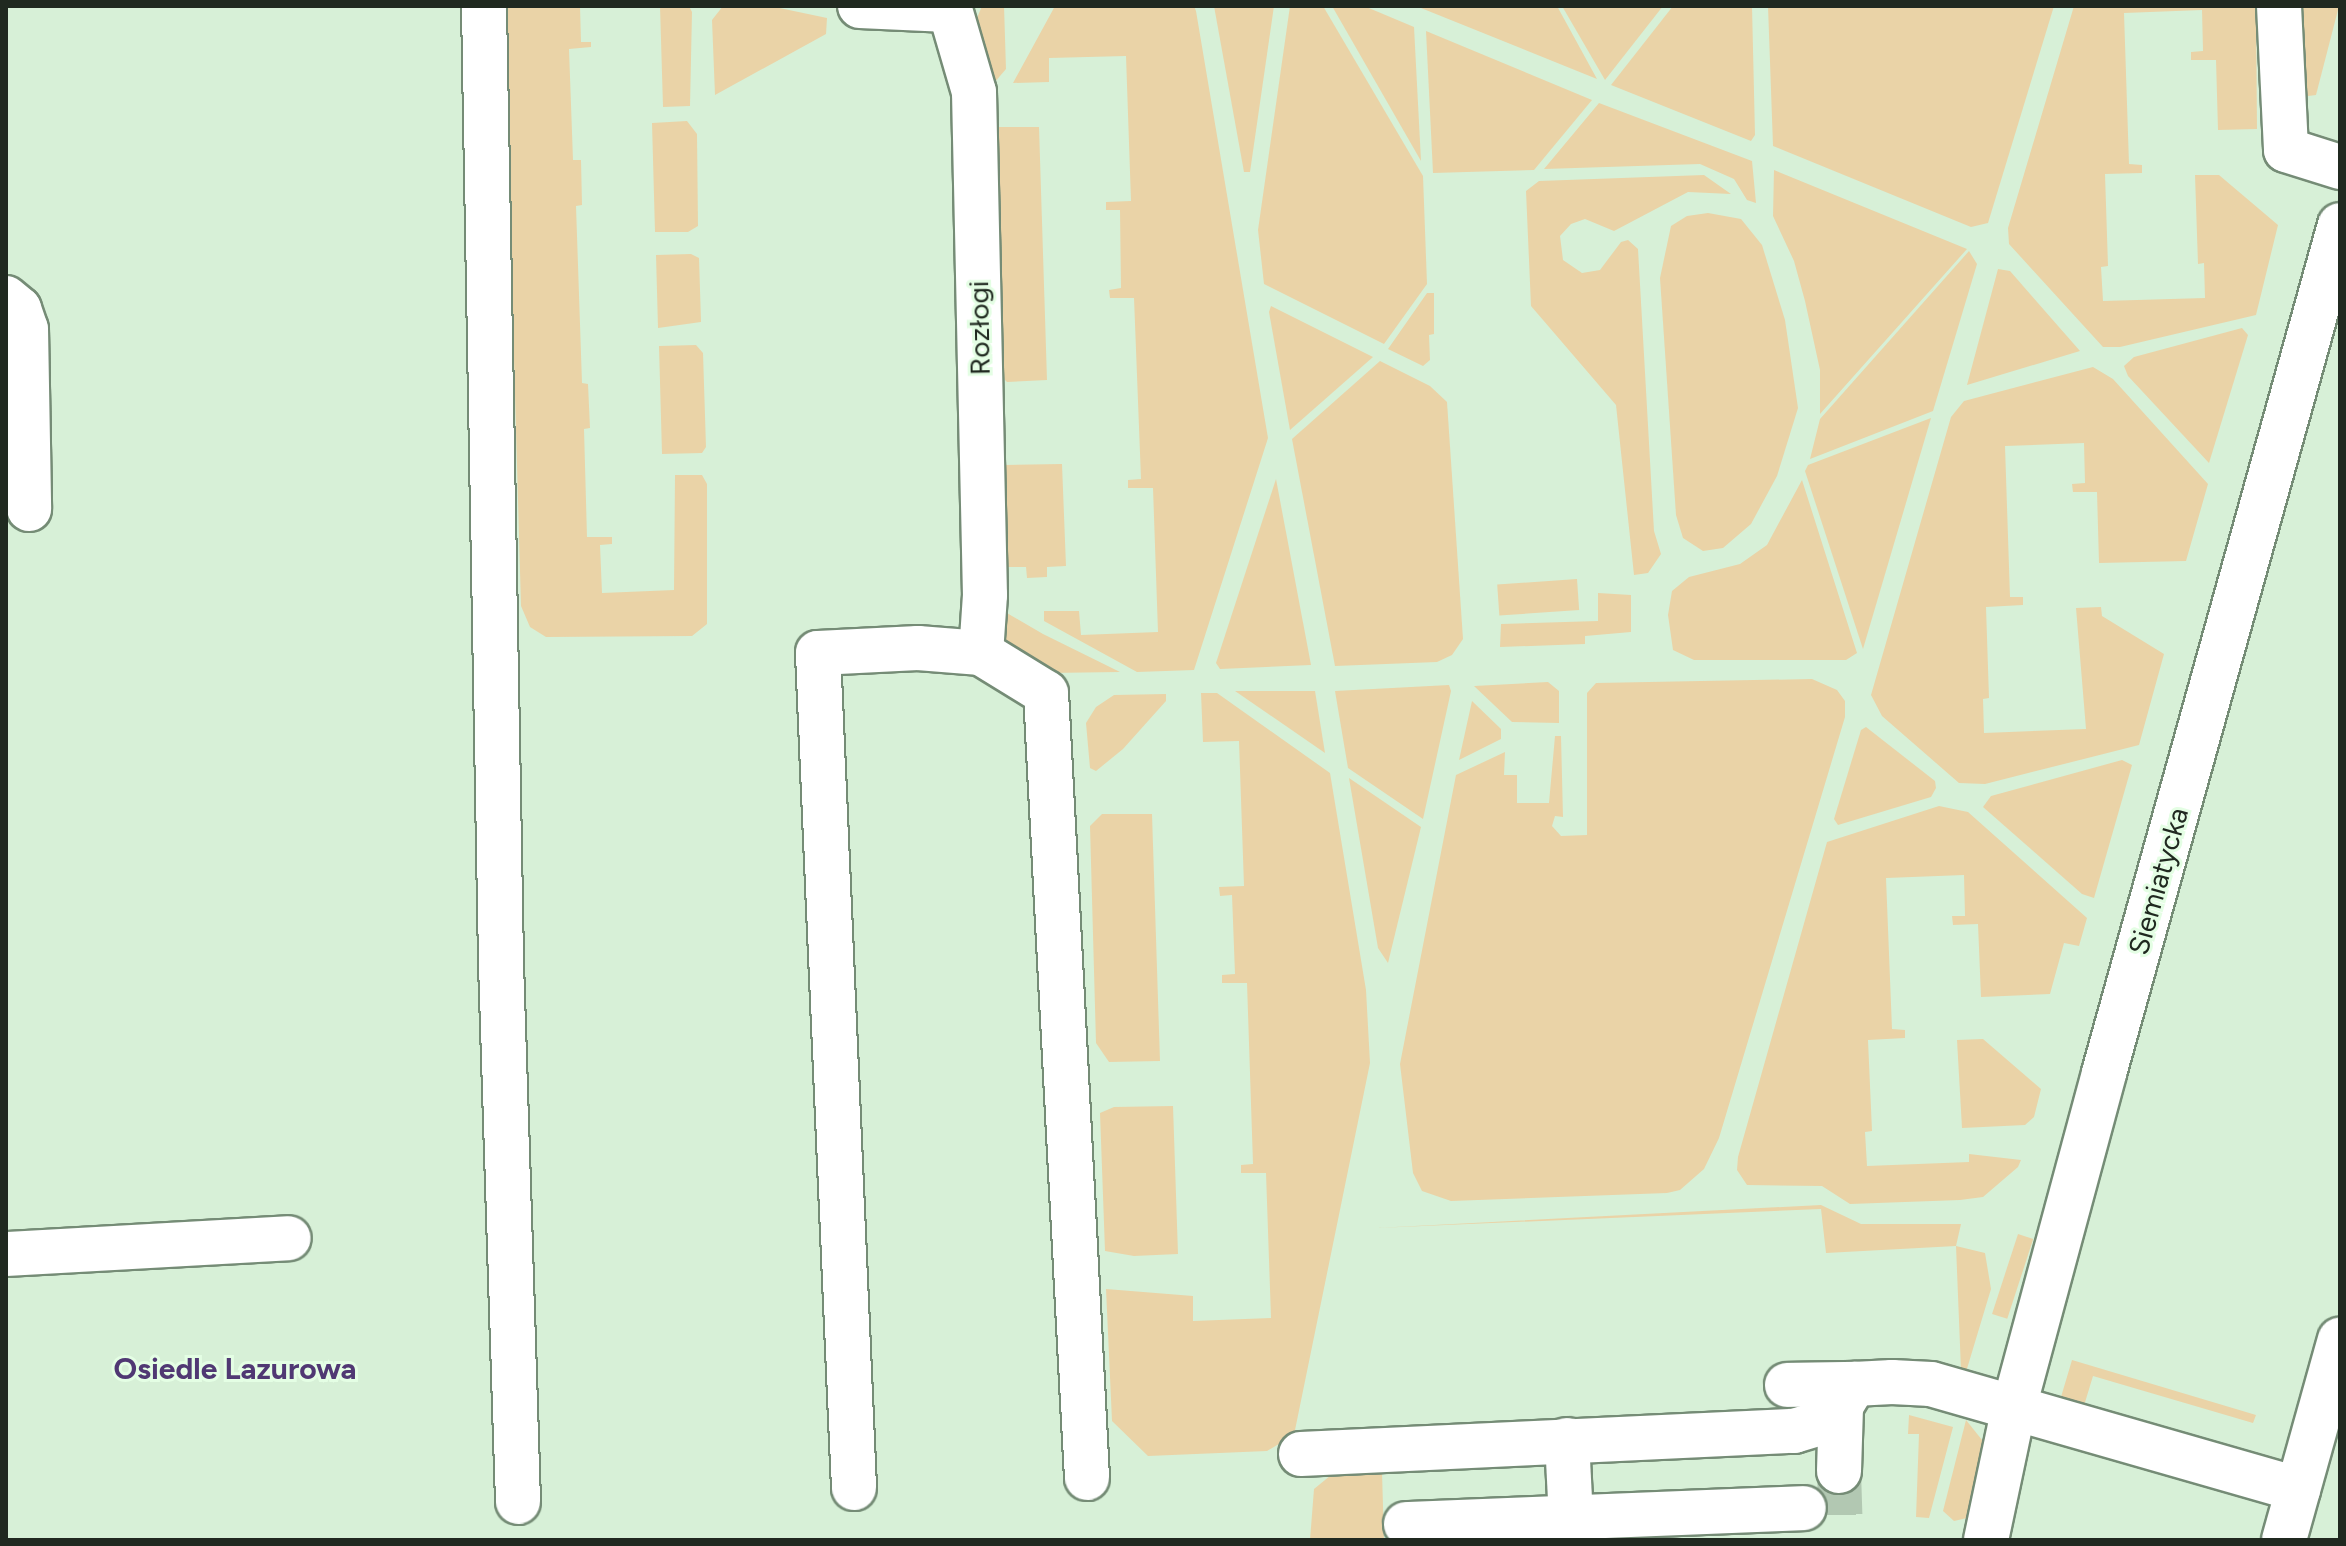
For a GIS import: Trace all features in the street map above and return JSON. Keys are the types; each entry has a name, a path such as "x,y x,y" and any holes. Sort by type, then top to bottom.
{"street":[{"path":"484,6 501,963 518,1502"},
{"path":"860,6 948,8"},
{"path":"2279,6 2286,150 2340,167"},
{"name":"Rozłogi","path":"948,8 974,92 985,595 981,653"},
{"name":"Siemiatycka","path":"1986,1540 2014,1407 2340,225"},
{"path":"6,298 19,309 26,329 29,509"},
{"path":"854,1488 818,653 918,648 981,653 1046,693 1087,1478"},
{"path":"6,1254 289,1238"},
{"path":"2284,1540 2340,1340"},
{"path":"1787,1385 1848,1395 1931,1384 2298,1489"},
{"path":"1301,1454 1794,1431 1820,1423 1848,1395"},
{"path":"1839,1471 1848,1395"},
{"path":"1567,1440 1571,1518"},
{"path":"1406,1524 1804,1508"}],"shaded area":[{"path":"504,6 580,6 581,42 591,42 591,47 569,49 573,160 581,160 582,205 576,206 582,383 588,384 590,428 584,429 587,537 612,537 612,544 600,545 602,593 674,590 675,475 702,475 707,484 707,624 692,636 546,637 530,627 521,606"},
{"path":"660,6 689,6 692,12 690,106 663,107"},
{"path":"723,6 770,6 827,18 826,34 715,95 712,20"},
{"path":"982,6 1004,6 1006,69 994,83 979,71 977,18"},
{"path":"1055,6 1194,6 1196,11 1268,438 1194,670 1137,672 1044,621 1044,611 1079,611 1081,635 1158,632 1153,488 1128,488 1128,480 1141,479 1134,298 1110,298 1109,290 1121,288 1120,210 1106,210 1106,202 1131,201 1126,56 1049,58 1049,82 1013,83"},
{"path":"1214,6 1274,6 1250,172 1244,172"},
{"path":"1290,6 1323,6 1423,176 1427,284 1384,344 1264,284 1258,230"},
{"path":"1332,6 1364,6 1414,27 1421,161"},
{"path":"1416,6 1557,6 1597,79"},
{"path":"1562,6 1663,6 1605,80"},
{"path":"1673,6 1752,6 1755,135 1751,141 1611,85"},
{"path":"1768,6 2054,6 1988,223 1971,227 1773,146"},
{"path":"2074,6 2264,6 2256,13 2257,129 2218,130 2216,60 2191,60 2191,52 2203,51 2202,10 2124,13 2129,164 2142,165 2142,173 2105,174 2108,266 2101,267 2103,301 2205,298 2204,263 2198,264 2195,175 2219,175 2278,225 2256,315 2120,347 2103,347 2009,244 2008,228"},
{"path":"2298,6 2339,6 2316,95 2300,97"},
{"path":"1426,31 1592,100 1534,170 1433,173"},
{"path":"1599,103 1752,161 1756,203 1747,200 1734,179 1700,164 1544,169"},
{"path":"687,121 697,134 698,226 688,232 655,232 652,123"},
{"path":"992,127 1039,127 1047,380 1007,382 1001,376"},
{"path":"1774,170 1967,249 1820,414 1820,370 1805,301 1794,261 1773,216"},
{"path":"1704,175 1731,194 1688,192 1614,231 1585,219 1571,224 1560,236 1563,260 1582,273 1600,270 1621,242 1628,240 1638,249 1654,531 1661,554 1648,573 1634,575 1616,405 1531,306 1526,191 1539,181"},
{"path":"1708,213 1741,219 1762,245 1785,320 1798,408 1777,476 1751,524 1723,548 1703,551 1683,538 1676,515 1660,278 1671,226 1687,216"},
{"path":"1969,251 1977,264 1933,411 1810,459 1820,419"},
{"path":"691,254 699,258 701,322 658,328 656,255"},
{"path":"1998,269 2010,271 2080,351 1967,385"},
{"path":"1427,293 1434,293 1434,334 1429,335 1430,360 1423,366 1388,349"},
{"path":"1271,306 1373,357 1290,430 1269,312"},
{"path":"2242,328 2248,335 2209,463 2128,376 2124,366 2134,357"},
{"path":"696,345 703,353 706,447 702,453 662,454 659,346"},
{"path":"1380,361 1430,386 1447,402 1463,639 1452,655 1437,662 1335,666 1292,439"},
{"path":"2093,367 2113,379 2208,484 2186,561 2099,563 2097,492 2073,492 2072,484 2085,483 2084,443 2005,446 2010,597 2023,597 2023,605 1986,607 1989,698 1983,699 1984,733 2086,729 2076,608 2101,607 2102,616 2164,654 2139,745 1985,784 1959,783 1882,716 1871,695 1951,417 1964,401"},
{"path":"1931,418 1863,649 1805,471 1808,465"},
{"path":"1062,464 1066,566 1047,567 1047,577 1027,578 1026,567 1006,567 1004,465"},
{"path":"1276,479 1311,665 1220,669 1216,663"},
{"path":"1802,480 1857,653 1846,660 1694,660 1673,650 1668,615 1672,591 1689,577 1740,564 1767,545"},
{"path":"1577,579 1579,610 1499,616 1497,585"},
{"path":"1598,593 1631,595 1631,632 1585,636 1585,644 1500,647 1501,624 1598,621"},
{"path":"1000,609 1120,672 1048,673 1014,656 1003,640"},
{"path":"1812,679 1837,690 1845,701 1845,717 1719,1138 1704,1169 1680,1190 1667,1193 1451,1201 1422,1191 1413,1173 1400,1064 1456,775 1505,752 1504,775 1517,775 1517,803 1549,803 1555,736 1561,736 1563,817 1555,816 1552,826 1561,836 1587,835 1587,693 1596,683"},
{"path":"1548,682 1559,691 1559,723 1512,722 1474,686"},
{"path":"1449,685 1451,691 1423,819 1348,768 1335,691"},
{"path":"1235,691 1315,691 1325,753"},
{"path":"1201,693 1217,693 1330,773 1366,990 1370,1063 1294,1435 1267,1451 1148,1456 1112,1421 1106,1289 1193,1296 1193,1321 1271,1318 1266,1173 1241,1173 1241,1165 1253,1164 1247,983 1222,983 1222,975 1235,974 1232,895 1220,896 1219,887 1244,886 1239,741 1203,742"},
{"path":"1166,694 1166,701 1123,749 1096,771 1090,768 1086,723 1096,707 1114,695"},
{"path":"1472,701 1501,729 1501,739 1459,760"},
{"path":"1866,727 1935,781 1936,788 1931,797 1838,825 1834,819 1861,730"},
{"path":"2122,760 2132,765 2094,898 2082,894 1983,807 1991,796"},
{"path":"1349,778 1421,827 1388,963 1378,948"},
{"path":"1939,806 1968,812 2087,918 2079,946 2064,943 2050,994 1981,997 1978,924 1953,925 1952,916 1965,916 1964,875 1886,878 1892,1029 1905,1030 1905,1038 1868,1040 1872,1131 1865,1132 1867,1166 1969,1162 1969,1154 2021,1160 2018,1167 1983,1197 1960,1200 1850,1204 1822,1186 1747,1185 1737,1170 1738,1157 1827,842"},
{"path":"1102,814 1152,814 1160,1061 1109,1062 1096,1043 1090,826"},
{"path":"1983,1039 2041,1089 2034,1117 2025,1125 1962,1128 1957,1040"},
{"path":"1173,1106 1178,1254 1134,1256 1105,1251 1100,1113 1114,1107"},
{"path":"1821,1205 1861,1224 1961,1224 1956,1246 1826,1253 1821,1209 1376,1228"},
{"path":"2018,1234 2033,1239 2007,1319 1992,1314"},
{"path":"1956,1246 1985,1253 1991,1289 1966,1372 1961,1370"},
{"path":"2072,1360 2256,1415 2253,1423 2093,1376 2083,1409 2061,1397"},
{"path":"1909,1415 1953,1427 1929,1518 1916,1517 1919,1434 1908,1434"},
{"path":"1966,1420 1982,1440 1984,1460 1967,1518 1954,1521 1943,1511"},
{"path":"1336,1471 1382,1472 1384,1540 1310,1540 1314,1489"}],"tunnel":[{"path":"1839,1471 1841,1535"}],"district":[{"name":"Osiedle Lazurowa","path":"235,1369"}]}
